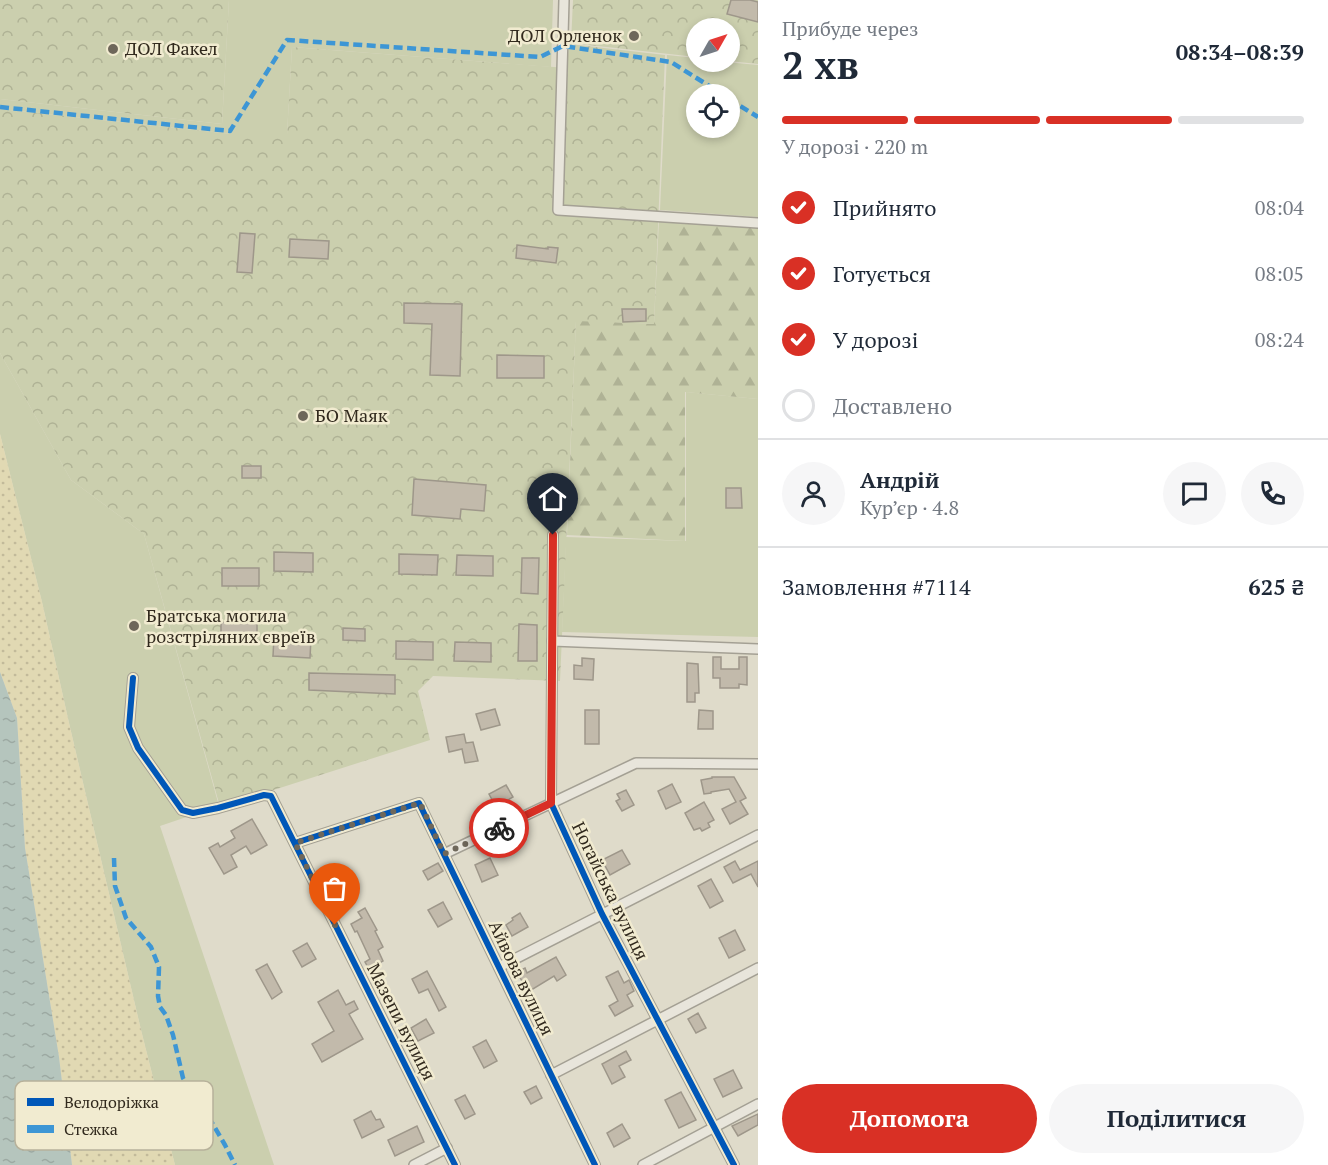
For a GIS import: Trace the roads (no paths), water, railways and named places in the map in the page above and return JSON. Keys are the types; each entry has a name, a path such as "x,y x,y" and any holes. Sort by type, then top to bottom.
{"street":[{"path":"564,0 558,210 758,223"},
{"name":"Ногайська вулиця","path":"553,535 551,803 602,914 734,1165"},
{"path":"552,641 758,649"},
{"name":"Мазепи вулиця","path":"133,678 129,727 138,748 182,810 193,813 264,795 271,796 455,1165"},
{"path":"444,854 636,763 758,764"},
{"name":"Айвова вулиця","path":"295,843 420,803 595,1165"},
{"path":"499,967 758,835"},
{"path":"551,1075 758,968"},
{"path":"643,1165 758,1104"},
{"path":"414,1165 447,1148"}],"water":[{"path":"0,672 17,718 25,848 62,1081 15,1081 15,1150 70,1150 72,1165 0,1165"}],"place":[{"name":"ДОЛ Орленок","path":"634,36"},
{"name":"ДОЛ Факел","path":"113,49"},
{"name":"БО Маяк","path":"303,416"},
{"name":"Братська могила розстріляних євреїв","path":"134,626"}]}
